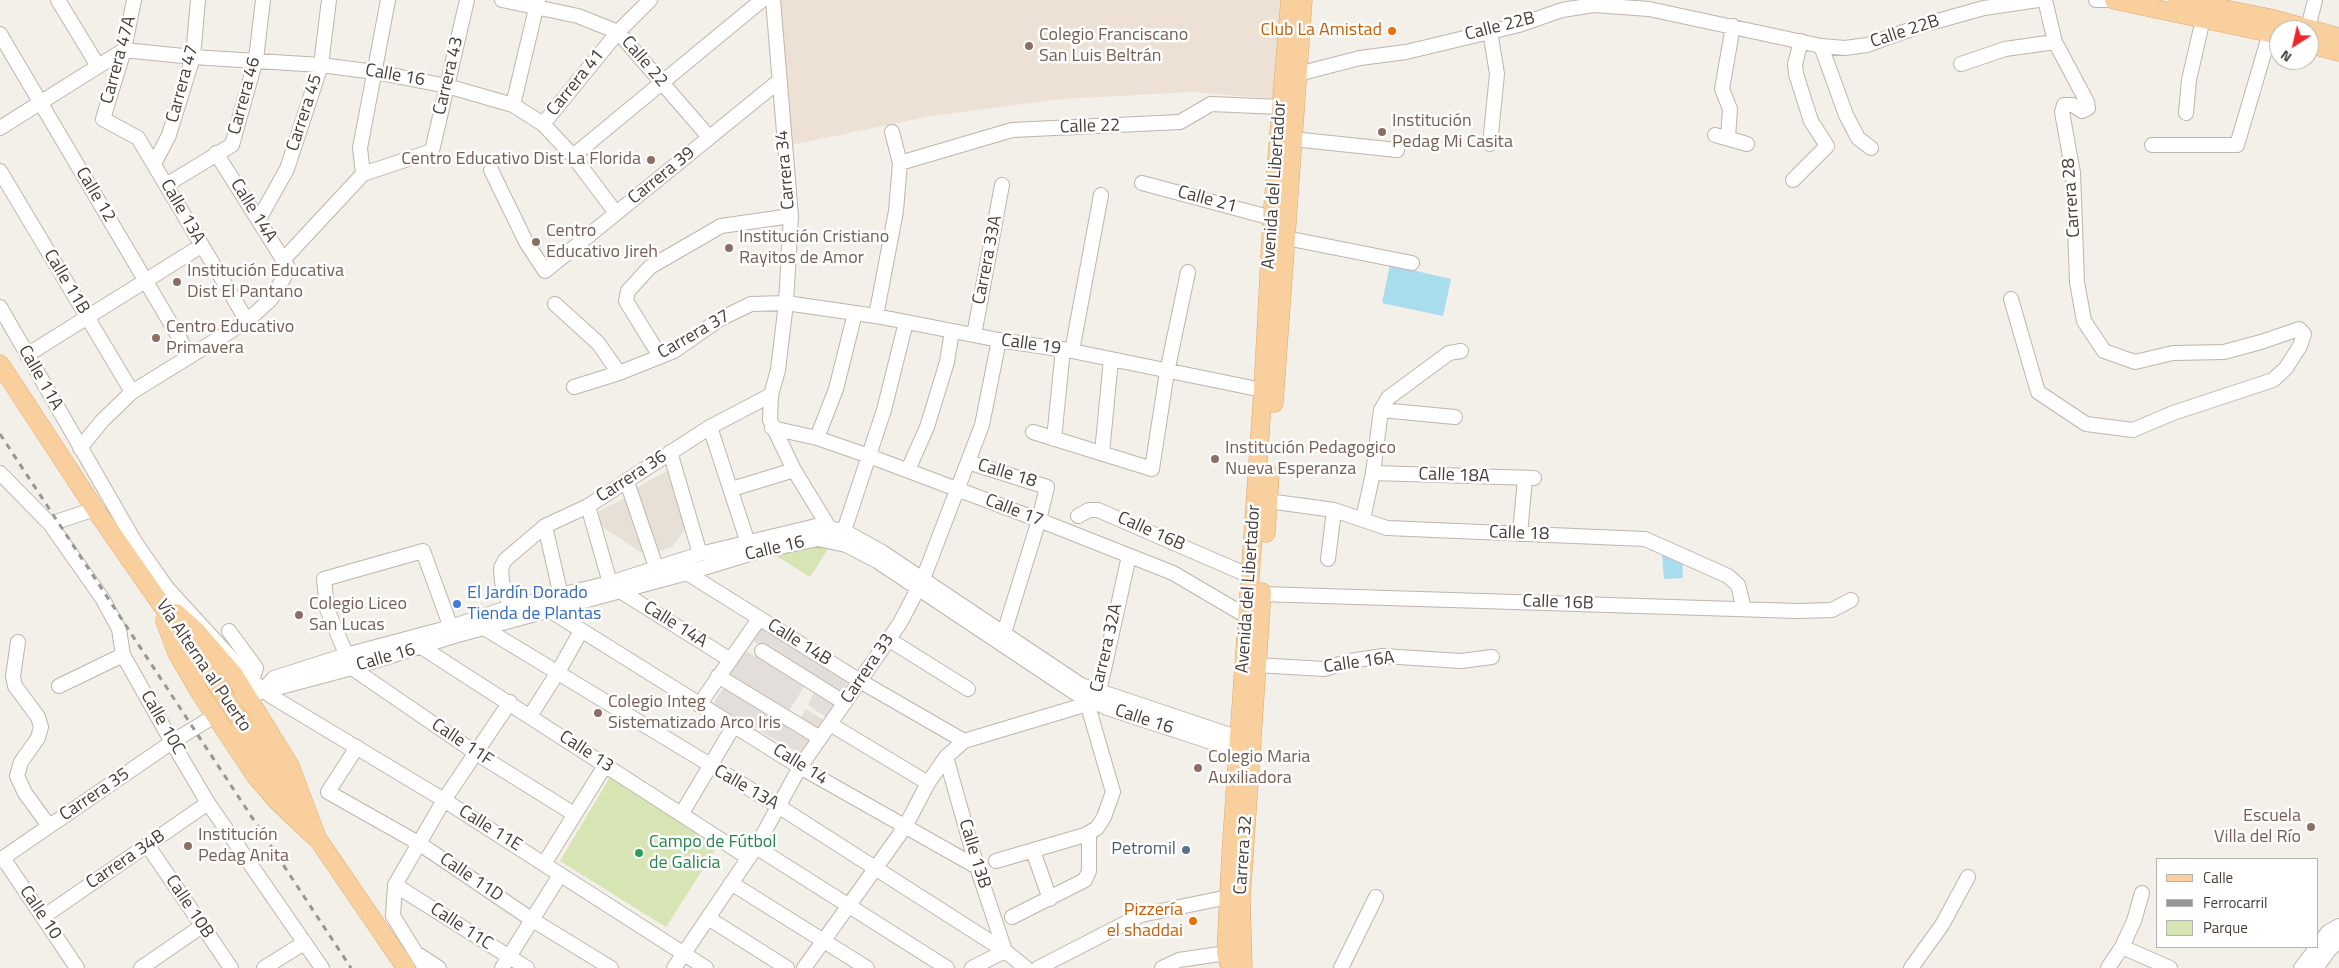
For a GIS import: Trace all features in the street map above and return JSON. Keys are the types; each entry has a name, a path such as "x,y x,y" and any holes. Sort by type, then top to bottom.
{"main road":[{"name":"Avenida del Libertador","path":"1228,960 1228,897 1256,665 1268,501 1272,218 1290,0"},
{"name":"Avenida del Libertador","path":"1245,747 1250,576 1286,238 1303,0"},
{"path":"2115,0 2199,13 2269,28"},
{"path":"2178,0 2199,13 2269,32"},
{"path":"2319,36 2339,37"},
{"path":"2319,42 2339,52"},
{"name":"Vía Alterna al Puerto","path":"0,364 95,509 213,679 318,840 406,968"},
{"path":"155,594 196,631 234,675 258,691 290,766 318,840"},
{"path":"155,594 177,653 254,775 277,801 318,840"},
{"name":"Carrera 32","path":"1242,968 1241,899 1245,747"}],"street":[{"path":"58,0 98,66"},
{"name":"Carrera 47A","path":"103,119 124,50 134,0"},
{"name":"Carrera 47","path":"154,164 169,135 193,57 198,0"},
{"name":"Carrera 46","path":"166,185 232,144 256,60 263,0"},
{"name":"Carrera 45","path":"258,219 286,169 321,65 329,0"},
{"path":"80,448 102,421 132,392 247,321 271,299 286,265 363,174 360,148 388,0"},
{"name":"Carrera 43","path":"363,174 432,151 466,0"},
{"name":"Calle 22","path":"502,0 537,3 578,16 618,32 709,137"},
{"name":"Carrera 41","path":"543,124 618,32 650,0"},
{"path":"572,156 762,0"},
{"name":"Carrera 34","path":"772,428 770,420 771,395 778,370 786,303 791,216 774,0"},
{"name":"Calle 22B","path":"1298,74 1360,58 1406,52 1519,25 1563,5 1650,4 1733,26 1821,46 1845,48 1867,45 1923,25 1984,8 2038,0"},
{"path":"1961,64 2005,49 2055,42 2045,0"},
{"path":"2096,0 2115,0"},
{"path":"2311,20 2315,0"},
{"path":"513,105 537,3"},
{"path":"2186,113 2199,13"},
{"path":"1733,26 1722,89 1730,109 1721,137 1747,144"},
{"path":"1490,31 1497,74 1490,144"},
{"name":"Calle 12","path":"0,34 190,356"},
{"path":"1793,180 1827,146 1811,121 1796,74 1795,64 1801,41"},
{"name":"Carrera 28","path":"2011,299 2038,392 2086,424 2133,430 2173,413 2273,380 2286,368 2300,346 2304,334 2299,329 2224,352 2173,353 2135,362 2104,351 2084,321 2076,282 2074,172 2062,112 2064,105 2073,105 2082,111 2088,108 2073,71 2055,42"},
{"path":"1821,46 1846,115 1858,138 1871,148"},
{"path":"0,128 124,50"},
{"name":"Calle 16","path":"124,50 193,57 321,65 375,72 447,86 513,105 543,124 572,156 616,213"},
{"path":"2152,145 2237,145 2269,52"},
{"name":"Carrera 39","path":"491,170 526,242 545,271 779,81"},
{"name":"Calle 22","path":"900,163 1012,130 1180,122 1211,104 1280,107"},
{"name":"Calle 13A","path":"103,119 138,138 247,321"},
{"path":"876,316 896,211 900,163 892,132"},
{"path":"1293,139 1397,150"},
{"name":"Calle 14A","path":"216,153 286,265"},
{"name":"Calle 11B","path":"0,171 132,392"},
{"name":"Calle 21","path":"1142,183 1272,218"},
{"name":"Carrera 33A","path":"974,336 1002,185"},
{"path":"1054,439 1068,350 1092,252 1101,195"},
{"path":"660,356 626,301 628,290 650,267 721,226 791,216"},
{"path":"1286,238 1412,263"},
{"path":"27,354 201,246"},
{"path":"1032,432 1152,469 1167,372 1188,272"},
{"name":"Calle 19","path":"786,303 876,316 974,336 1068,350 1269,392"},
{"name":"Carrera 37","path":"574,387 674,351 720,319 751,304 786,303"},
{"path":"555,304 598,343 619,372"},
{"name":"Calle 11A","path":"0,307 135,542 167,588 258,691"},
{"path":"817,438 836,389 855,313"},
{"path":"837,530 870,456 906,322"},
{"path":"908,470 927,427 947,362 952,331"},
{"name":"Carrera 33","path":"674,968 752,852 800,767 900,623 920,584 982,425 999,340"},
{"path":"1363,519 1373,473 1381,410 1388,398 1449,354 1461,351"},
{"path":"1102,453 1111,359"},
{"name":"Carrera 36","path":"510,607 502,582 501,568 505,560 545,526 588,506 710,427 771,395"},
{"path":"1381,410 1455,417"},
{"path":"710,427 748,542"},
{"name":"Calle 16","path":"772,428 794,470 837,530"},
{"name":"Calle 17","path":"772,428 817,438 870,456 1039,520 1173,574 1248,616"},
{"path":"670,452 700,554"},
{"name":"Calle 18","path":"968,462 1047,487 1039,520"},
{"path":"732,489 794,470"},
{"name":"Calle 18A","path":"1373,473 1529,478 1520,534"},
{"name":"Calle 10C","path":"2,480 50,524 102,598 119,629 123,655 172,742 208,802 322,968"},
{"path":"627,482 657,570"},
{"name":"Calle 18","path":"1268,501 1334,510 1387,528 1644,539 1728,576 1738,585 1744,609"},
{"path":"588,506 615,587"},
{"path":"50,524 95,509"},
{"name":"Calle 16B","path":"1078,516 1089,510 1098,510 1250,576"},
{"path":"1328,559 1334,510"},
{"path":"1004,634 1039,520"},
{"path":"545,526 561,596"},
{"name":"Calle 16","path":"191,731 258,691 274,678 346,655 452,632 484,628 549,610 700,554 816,526 837,530 882,552 920,584 1075,693 1245,747"},
{"name":"Calle 16","path":"258,691 279,688 423,648 452,632 510,607 687,574 756,552 818,539 846,545 920,584 1004,634 1081,685 1094,700"},
{"path":"352,668 327,609 324,578 423,551 452,632"},
{"name":"Carrera 32A","path":"804,968 905,827 928,783 946,757 964,741 1094,700 1129,556"},
{"name":"Calle 14B","path":"687,574 860,681 964,741"},
{"name":"Calle 14A","path":"615,587 729,659"},
{"name":"Calle 16B","path":"1261,594 1832,610 1852,600"},
{"name":"Calle 14","path":"549,610 699,705 735,724 800,767 977,867"},
{"path":"699,705 729,659 759,619"},
{"name":"Calle 13A","path":"484,628 710,767 778,806 1005,950 1026,968"},
{"path":"229,631 256,668 258,691"},
{"path":"530,716 558,672 580,631"},
{"path":"888,639 968,689"},
{"path":"18,642 14,676 15,686 38,717 42,727 38,738 21,762 17,776 25,793 49,826"},
{"name":"Calle 13","path":"423,648 682,813 850,905 947,968"},
{"path":"762,651 845,703"},
{"path":"59,686 123,655"},
{"name":"Calle 16A","path":"1256,665 1324,669 1383,656 1461,661 1492,657"},
{"name":"Calle 11F","path":"352,668 476,753 574,814"},
{"path":"718,676 820,738"},
{"name":"Calle 11E","path":"258,691 357,747 444,800 706,968"},
{"path":"996,861 1089,834 1097,828 1107,811 1113,792 1094,700"},
{"path":"425,968 393,916 395,885 444,800 510,702"},
{"path":"682,813 735,724"},
{"path":"830,724 928,783"},
{"name":"Carrera 35","path":"1,859 191,731"},
{"name":"Calle 11D","path":"357,747 328,792 420,844 531,919 611,968"},
{"name":"Calle 13B","path":"946,757 977,867 1005,950"},
{"path":"544,864 606,764"},
{"name":"Carrera 34B","path":"42,917 148,846 208,802"},
{"path":"1012,917 1079,885 1087,877 1089,834"},
{"name":"Calle 10B","path":"148,846 231,968"},
{"path":"1034,850 1050,899"},
{"name":"Calle 10","path":"1,859 77,968"},
{"path":"505,963 560,875"},
{"path":"1911,968 1942,926 1968,876"},
{"path":"731,883 867,968"},
{"name":"Calle 11C","path":"395,885 505,963 527,968"},
{"path":"2108,968 2122,946 2134,921 2142,893"},
{"path":"1038,968 1142,915 1228,897"},
{"path":"1341,968 1376,897"},
{"path":"708,918 787,968"},
{"path":"140,968 202,926"},
{"path":"2319,945 2328,932 2339,926"},
{"path":"2316,968 2330,949 2339,941"},
{"path":"264,968 304,942"},
{"path":"2122,946 2170,968"},
{"path":"2301,968 2316,948"},
{"path":"972,968 1005,950"},
{"path":"416,952 439,968"},
{"path":"1162,968 1179,960 1228,960"}],"shaded area":[{"name":"Colegio Franciscano San Luis Beltrán","path":"776,0 1280,0 1277,99 1192,92 1061,99 931,116 786,146"},
{"path":"669,470 693,519 672,547 655,553 634,489"},
{"path":"625,498 645,555 600,525 599,511"},
{"path":"761,626 849,680 839,696 752,640"},
{"path":"744,650 805,685 788,713 728,678"},
{"path":"726,684 816,738 804,756 713,704"},
{"path":"815,690 836,702 827,718 808,705"},
{"path":"806,709 825,721 817,733 797,723"}],"green space":[{"path":"816,544 830,546 810,577 775,555 780,550"},
{"name":"Campo de Fútbol de Galicia","path":"610,777 719,844 666,927 560,861"}],"water":[{"path":"1390,265 1451,279 1443,316 1382,303"},
{"path":"1682,552 1683,578 1664,579 1662,554"}],"railway":[{"path":"0,434 351,968"}],"place":[{"name":"Club La Amistad","path":"1392,31"},
{"name":"Colegio Franciscano San Luis Beltrán","path":"1029,46"},
{"name":"Institución Pedag Mi Casita","path":"1382,132"},
{"name":"Centro Educativo Dist La Florida","path":"651,160"},
{"name":"Centro Educativo Jireh","path":"536,242"},
{"name":"Institución Cristiano Rayitos de Amor","path":"729,248"},
{"name":"Institución Educativa Dist El Pantano","path":"177,282"},
{"name":"Centro Educativo Primavera","path":"156,338"},
{"name":"Institución Pedagogico Nueva Esperanza","path":"1215,459"},
{"name":"El Jardín Dorado Tienda de Plantas","path":"457,604"},
{"name":"Colegio Liceo San Lucas","path":"299,615"},
{"name":"Colegio Integ Sistematizado Arco Iris","path":"598,713"},
{"name":"Colegio Maria Auxiliadora","path":"1198,768"},
{"name":"Escuela Villa del Río","path":"2311,827"},
{"name":"Institución Pedag Anita","path":"188,846"},
{"name":"Petromil","path":"1186,850"},
{"name":"Campo de Fútbol de Galicia","path":"639,853"},
{"name":"Pizzería el shaddai","path":"1193,921"}]}
